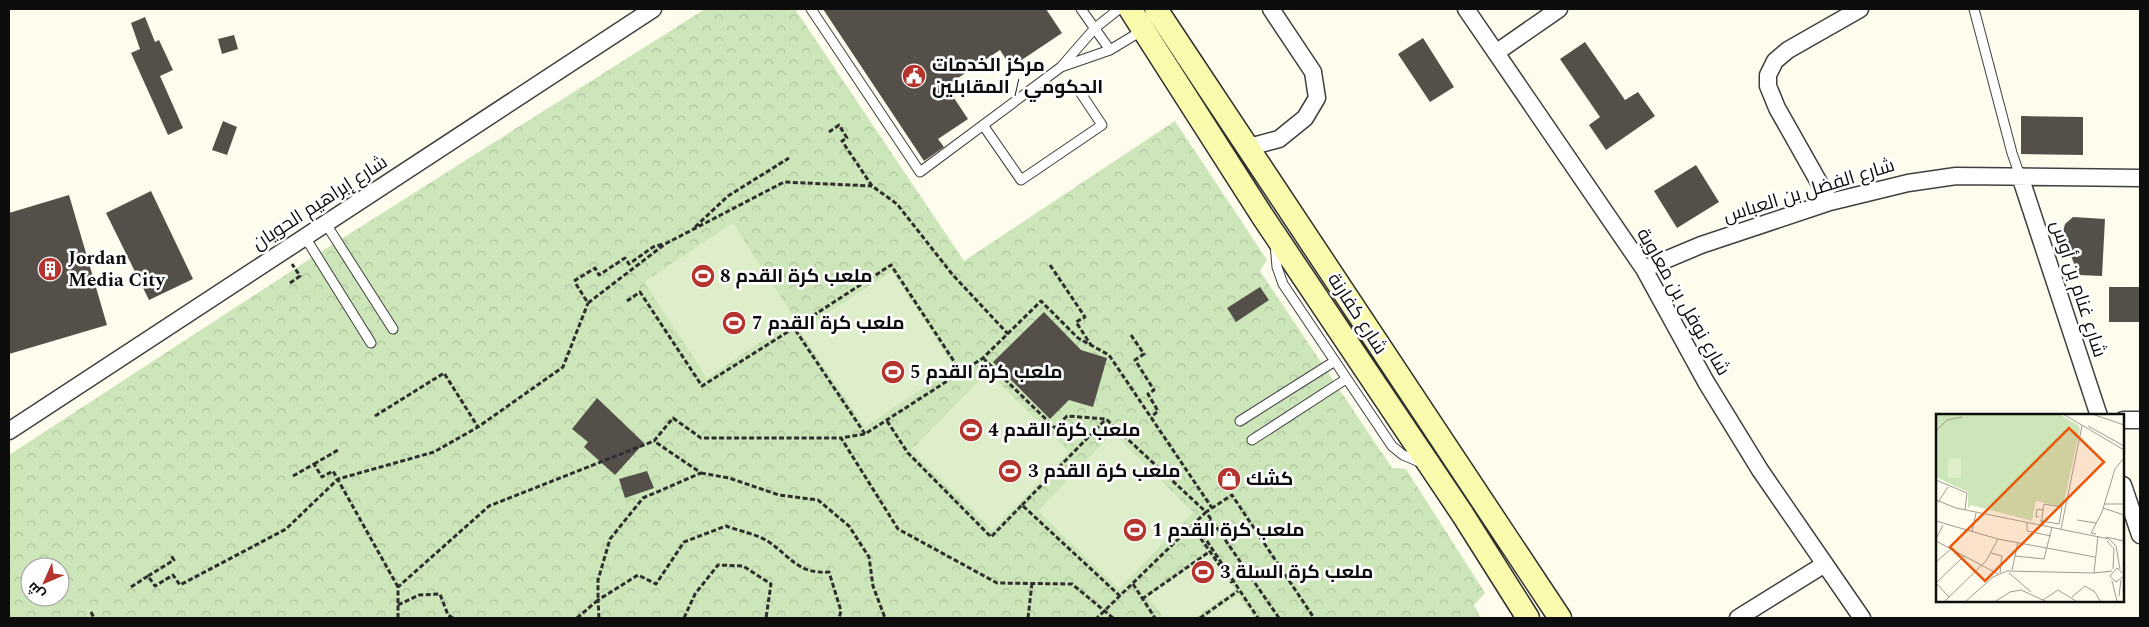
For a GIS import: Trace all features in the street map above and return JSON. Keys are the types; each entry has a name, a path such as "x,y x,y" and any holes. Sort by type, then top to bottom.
{"street":[{"name":"شارع إبراهيم الحويان","path":"9,431 653,9"},
{"name":"شارع كفارنة","path":"1130,9 1275,236 1430,466 1528,618"},
{"name":"شارع كفارنة","path":"1156,9 1560,618"},
{"path":"1249,147 1279,139 1305,118 1317,98 1313,72 1271,9"},
{"name":"شارع نوفل بن معاوية","path":"1466,9 1644,269 1706,382 1760,470 1862,618"},
{"path":"1497,52 1559,9"},
{"path":"1830,202 1778,108 1768,86 1768,75 1775,61 1788,50 1860,9"},
{"name":"شارع الفضل بن العباس","path":"1644,269 1702,245 1830,202 1908,183 1956,176 2140,178"},
{"name":"شارع غنام بن أوس","path":"2020,176 2098,414"},
{"path":"2124,420 2140,420"},
{"path":"2124,488 2140,535"},
{"path":"1738,618 1825,564"}],"lane":[{"path":"811,9 920,172 1061,67 1095,28 1119,9"},
{"path":"1081,9 1110,50"},
{"path":"1974,9 2012,153 2020,176"},
{"path":"1061,67 1110,50 1144,30"},
{"path":"983,125 1021,180 1102,125 1080,92"},
{"path":"326,224 393,329"},
{"path":"1275,236 1276,260 1283,284 1346,379 1392,446 1403,456 1430,466"},
{"path":"305,238 371,343"},
{"path":"1240,421 1335,361"},
{"path":"1252,440 1346,379"}],"path":[{"path":"829,132 839,125 847,138 842,141 872,186 898,204 952,274 1008,334"},
{"path":"692,230 728,196 789,158"},
{"path":"148,576 155,586 173,575 180,585 286,529 321,498 338,479 434,452 478,428 563,367 588,303 666,244 784,182 872,186"},
{"path":"588,303 575,283 595,268 599,275 625,258 629,264 653,247 666,244"},
{"path":"627,301 640,292 702,386 891,265 961,372"},
{"path":"1050,265 1085,317 1076,322 1091,345"},
{"path":"290,283 300,276 295,269"},
{"path":"398,587 489,506 654,441 673,418 701,438 841,438 865,434 983,358 1041,301 1078,338 1109,354 1212,508"},
{"path":"794,328 865,434"},
{"path":"1131,335 1144,354 1135,360 1154,390 1148,394 1158,411 1151,417"},
{"path":"983,358 1055,428 1067,416 1106,419 1206,512 1279,618"},
{"path":"375,416 444,373 478,428"},
{"path":"887,421 908,453 991,537 1106,419"},
{"path":"841,438 898,529 997,582 1072,584 1112,618"},
{"path":"654,441 701,473 730,478 778,495 818,500 849,526 869,557 873,586 885,618"},
{"path":"293,476 338,450"},
{"path":"314,464 322,478 333,471 398,587 398,618"},
{"path":"599,618 598,580 610,539 643,498 701,473"},
{"path":"1096,618 1206,512 1232,495 1314,618"},
{"path":"1022,505 1120,596"},
{"path":"1212,520 1199,529 1257,618"},
{"path":"577,618 598,600 638,574 656,584 684,542 726,526 768,542 793,564 814,573 829,572 841,611 839,618"},
{"path":"1192,526 1257,618"},
{"path":"1142,599 1210,552"},
{"path":"131,587 174,560 170,554"},
{"path":"684,618 695,594 718,565 743,566 771,584 766,618"},
{"path":"1028,618 1032,583"},
{"path":"1132,584 1155,618"},
{"path":"1200,618 1238,591"},
{"path":"398,605 419,595 440,594 448,615 453,618"},
{"path":"90,612 94,618"}],"green space":[{"path":"705,9 795,9 964,261 1175,121 1267,260 1260,271 1392,468 1406,469 1485,593 1474,605 1481,618 9,618 9,455 316,255"},
{"path":"733,223 795,319 707,378 644,282"},
{"path":"892,271 954,367 865,427 800,331"},
{"path":"988,372 1069,452 992,530 911,450"},
{"path":"1113,433 1193,512 1119,589 1038,511"},
{"name":"ملعب كرة السلة 3","path":"1209,554 1235,590 1194,618 1164,618 1148,596"},
{"path":"1238,595 1254,618 1204,618"}],"building":[{"name":"مركز الخدمات الحكومي / المقابلين","path":"823,9 1046,9 1062,33 1011,67 1000,50 946,86 968,119 938,139 944,147 924,161"},
{"path":"145,17 155,42 159,40 173,70 160,76 183,128 168,135 131,53 140,49 131,23"},
{"path":"234,35 238,49 222,54 218,39"},
{"path":"1423,38 1454,87 1430,102 1398,54"},
{"path":"1585,42 1625,100 1638,92 1655,116 1606,150 1589,125 1600,117 1560,59"},
{"path":"2021,116 2083,117 2083,155 2021,154"},
{"path":"223,121 237,127 227,155 212,150"},
{"path":"1696,165 1719,202 1677,228 1654,191"},
{"path":"151,191 193,279 149,300 106,213"},
{"name":"Jordan Media City","path":"69,195 107,325 9,354 9,213"},
{"path":"2073,217 2105,219 2102,276 2079,275 2062,235 2065,224"},
{"path":"1260,287 1269,300 1236,322 1227,308"},
{"path":"2109,287 2140,287 2140,322 2109,322"},
{"path":"1044,312 1081,350 1107,358 1093,407 1069,400 1050,419 993,362"},
{"path":"597,398 644,443 615,475 584,447 588,442 572,429"},
{"path":"647,471 654,488 625,498 619,479"}],"place":[{"name":"مركز الخدمات الحكومي / المقابلين","path":"914,76"},
{"name":"Jordan Media City","path":"50,269"},
{"name":"ملعب كرة القدم 8","path":"703,276"},
{"name":"ملعب كرة القدم 7","path":"734,323"},
{"name":"ملعب كرة القدم 5","path":"893,372"},
{"name":"ملعب كرة القدم 4","path":"971,430"},
{"name":"ملعب كرة القدم 3","path":"1010,471"},
{"name":"كشك","path":"1229,479"},
{"name":"ملعب كرة القدم 1","path":"1135,530"},
{"name":"ملعب كرة السلة 3","path":"1203,572"}]}
